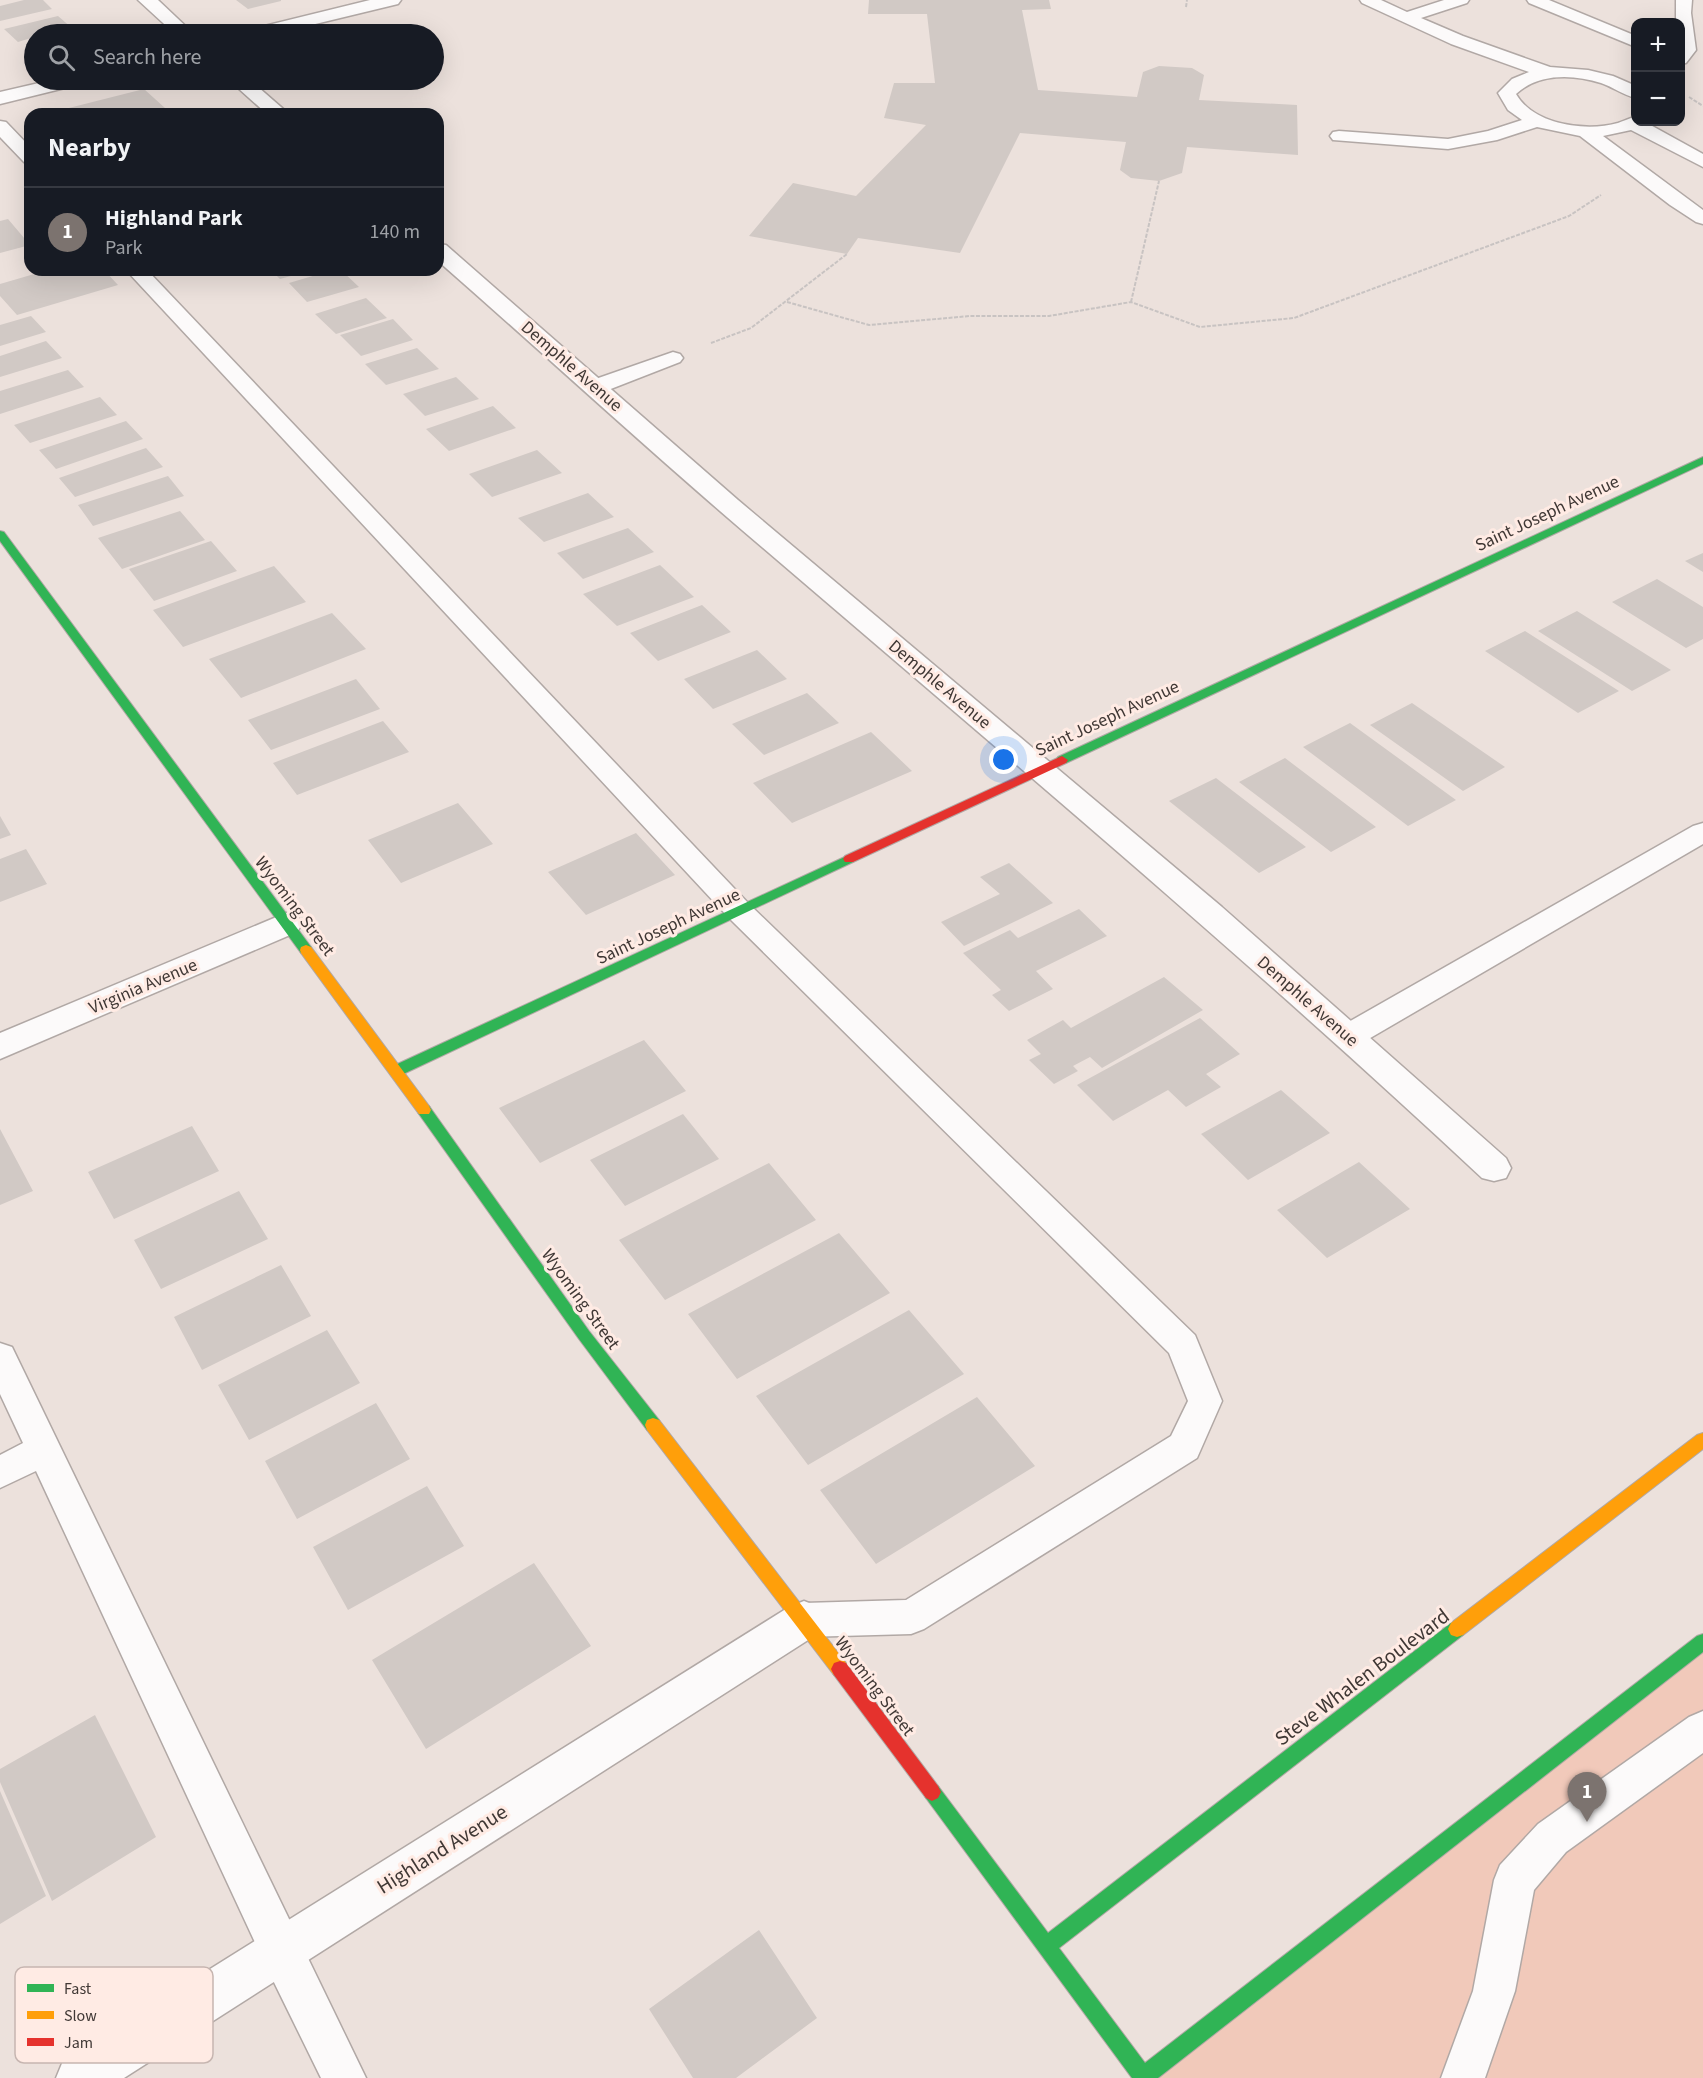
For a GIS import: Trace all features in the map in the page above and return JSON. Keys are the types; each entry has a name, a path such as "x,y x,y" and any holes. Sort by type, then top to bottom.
{"street":[{"path":"147,0 174,24"},
{"path":"295,24 392,0"},
{"path":"0,98 33,90"},
{"path":"251,90 272,108"},
{"name":"Demphle Avenue","path":"444,255 726,502 1041,769 1349,1036 1494,1168"},
{"name":"Saint Joseph Avenue","path":"396,1071 1703,460"},
{"name":"Wyoming Street","path":"0,534 98,670 396,1071 584,1335 804,1620 1143,2077"},
{"name":"Virginia Avenue","path":"0,1047 286,924"},
{"name":"Steve Whalen Boulevard","path":"1046,1946 1703,1440"},
{"name":"Highland Avenue","path":"213,1994 804,1620"},
{"path":"1143,2077 1703,1642"},
{"name":"Highland Avenue","path":"80,2078 104,2063"}],"lane":[{"path":"1368,0 1457,40 1549,73"},
{"path":"1407,17 1461,0"},
{"path":"1535,0 1631,40"},
{"path":"1684,0 1684,18"},
{"path":"1685,28 1688,50 1685,53"},
{"path":"1457,40 1514,84"},
{"path":"1631,86 1595,76 1549,73 1527,77 1514,84 1508,93 1510,103 1520,112 1537,121 1559,127 1608,130 1631,124"},
{"path":"1339,136 1448,144 1491,136 1537,121"},
{"path":"0,126 24,152"},
{"path":"1640,126 1703,161"},
{"path":"1584,130 1703,218"},
{"path":"142,276 740,912 1183,1345 1205,1401 1184,1447 911,1617 804,1620"},
{"path":"595,387 673,357"},
{"path":"1349,1036 1703,832"},
{"path":"0,1357 280,1951 344,2078"},
{"path":"0,1472 44,1450"},
{"path":"1463,2078 1494,1991 1515,1880 1552,1838 1703,1730"}],"path":[{"path":"1186,7 1187,0"},
{"path":"1131,302 1159,181"},
{"path":"787,302 869,325 970,316 1049,316 1131,302 1200,327 1294,318 1569,216 1603,194"},
{"path":"673,357 751,328 847,254"}],"shaded area":[{"path":"1703,1642 1703,2078 1144,2078"}],"building":[{"path":"24,0 43,0 52,9 0,21 0,6"},
{"path":"236,0 281,0 281,1 248,9"},
{"path":"869,0 1049,0 1051,9 1022,10 1038,90 1137,97 1143,72 1159,66 1192,68 1204,75 1199,100 1297,105 1298,155 1187,147 1182,173 1159,181 1131,178 1120,170 1126,142 1020,133 960,253 858,238 847,254 749,236 793,183 856,196 926,125 884,118 894,83 935,83 927,14 868,14"},
{"path":"58,16 67,24 25,24"},
{"path":"24,24 24,40 18,42 4,29"},
{"path":"145,90 165,108 69,108"},
{"path":"8,219 24,238 24,247 0,253 0,221"},
{"path":"27,276 110,276 118,285 17,315 0,296 0,284"},
{"path":"313,276 347,276 359,287 307,302 289,283"},
{"path":"366,298 387,318 336,334 315,314"},
{"path":"31,316 46,332 0,346 0,325"},
{"path":"393,319 413,340 361,356 340,335"},
{"path":"46,341 62,358 0,377 0,356"},
{"path":"417,348 439,369 386,385 365,364"},
{"path":"68,370 84,387 0,414 0,391"},
{"path":"456,377 479,399 425,416 403,394"},
{"path":"100,397 117,415 30,443 14,425"},
{"path":"493,406 516,428 449,451 426,429"},
{"path":"126,421 143,439 56,469 39,450"},
{"path":"146,448 163,467 75,497 59,478"},
{"path":"537,450 562,473 492,497 469,474"},
{"path":"168,476 184,496 93,526 78,505"},
{"path":"588,493 614,517 544,542 518,518"},
{"path":"180,511 205,540 122,569 98,538"},
{"path":"628,528 654,552 583,579 557,553"},
{"path":"211,541 237,571 154,601 129,569"},
{"path":"1703,553 1703,572 1685,561"},
{"path":"660,565 694,597 617,626 583,594"},
{"path":"274,566 306,602 183,647 153,610"},
{"path":"1657,579 1703,607 1703,639 1686,648 1612,602"},
{"path":"702,605 731,632 658,661 630,633"},
{"path":"1577,611 1671,670 1632,691 1538,631"},
{"path":"332,613 366,649 241,698 209,659"},
{"path":"1525,631 1619,691 1578,713 1485,651"},
{"path":"757,650 787,679 713,709 684,679"},
{"path":"356,679 380,709 271,750 248,720"},
{"path":"807,693 839,723 764,755 732,724"},
{"path":"1412,703 1505,767 1463,791 1370,725"},
{"path":"383,721 409,752 297,795 273,763"},
{"path":"1350,723 1456,800 1408,826 1303,747"},
{"path":"871,732 912,771 792,823 753,783"},
{"path":"1285,758 1376,827 1331,852 1239,782"},
{"path":"1216,778 1306,847 1259,873 1169,801"},
{"path":"458,803 493,844 401,883 368,840"},
{"path":"0,816 11,835 0,839"},
{"path":"636,833 675,875 586,915 548,872"},
{"path":"26,849 47,884 0,902 0,859"},
{"path":"1009,863 1053,903 964,946 941,922 1000,894 980,877"},
{"path":"1079,909 1107,936 1036,971 1053,989 1009,1011 992,995 1001,990 963,953 1010,930 1018,938"},
{"path":"1164,977 1203,1010 1102,1068 1090,1057 1073,1066 1078,1071 1054,1084 1029,1060 1041,1054 1027,1040 1063,1020 1071,1028"},
{"path":"1200,1018 1240,1054 1206,1074 1221,1087 1186,1107 1168,1090 1113,1121 1077,1085"},
{"path":"644,1040 686,1091 540,1163 499,1108"},
{"path":"1281,1090 1330,1133 1248,1180 1201,1134"},
{"path":"683,1114 719,1159 625,1206 590,1160"},
{"path":"192,1126 219,1171 114,1219 88,1172"},
{"path":"0,1129 33,1191 0,1205"},
{"path":"1359,1162 1410,1209 1327,1258 1277,1210"},
{"path":"769,1163 816,1220 665,1300 619,1240"},
{"path":"239,1191 268,1239 161,1289 134,1240"},
{"path":"839,1233 890,1293 737,1379 688,1314"},
{"path":"281,1265 311,1316 202,1370 174,1317"},
{"path":"909,1310 964,1374 808,1465 756,1396"},
{"path":"327,1330 360,1383 249,1440 218,1385"},
{"path":"977,1397 1035,1466 876,1564 820,1490"},
{"path":"376,1403 410,1459 297,1519 265,1461"},
{"path":"427,1486 464,1546 348,1610 313,1547"},
{"path":"534,1563 591,1646 426,1749 372,1660"},
{"path":"95,1715 156,1837 52,1901 0,1782 0,1769"},
{"path":"0,1791 46,1896 0,1924"},
{"path":"759,1930 817,2018 736,2078 693,2078 649,2009"}],"traffic: fast":[{"path":"1062,760 1703,460"},
{"path":"0,534 306,950"},
{"path":"396,1071 849,859"},
{"path":"424,1110 584,1335 653,1425"},
{"path":"1046,1946 1457,1629"},
{"path":"1143,2077 1703,1642"},
{"path":"932,1792 1144,2078"}],"traffic: slow":[{"path":"306,950 424,1110"},
{"path":"653,1425 840,1669"},
{"path":"1457,1629 1703,1440"}],"traffic: jam":[{"path":"849,859 1062,760"},
{"path":"840,1669 932,1792"}],"place":[{"name":"Highland Park","path":"1587,1822"}]}
